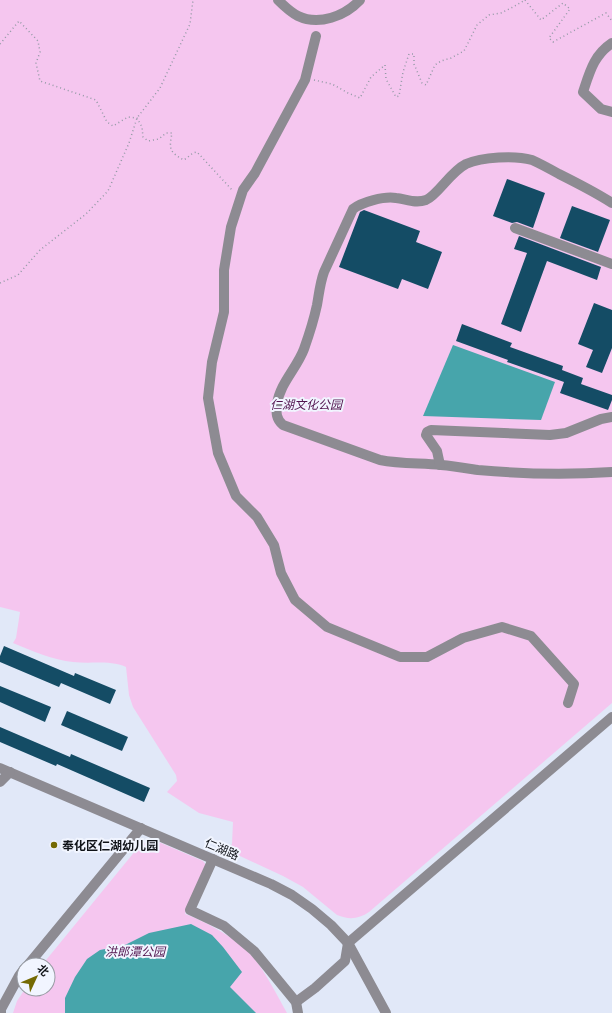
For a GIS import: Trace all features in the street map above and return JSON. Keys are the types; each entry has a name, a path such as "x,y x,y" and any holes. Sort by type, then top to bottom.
{"street":[{"path":"278,0 289,10 299,16 309,19 320,19 331,18 342,14 348,11 360,0"},
{"path":"316,36 305,80 256,173 243,190 231,227 224,270 224,312 212,362 208,398 218,453 236,496 257,517 274,545 281,573 295,600 327,627 400,656 427,657 463,638 502,627 531,636 574,684 568,703"},
{"path":"612,43 602,50 590,69 583,92 601,109 612,112"},
{"path":"612,203 532,160 520,158 497,158 475,161 466,164 457,170 427,200 417,202 387,197 358,205 353,209 320,282 316,306 304,349 280,393 277,416 279,421 284,425 380,460 393,463 440,465 479,470 538,473 590,474 612,472"},
{"path":"515,228 612,264"},
{"path":"440,465 436,451 426,435 427,432 431,430 550,435 566,433 601,419 612,417"},
{"path":"296,1002 345,962 348,943 612,717"},
{"name":"仁湖路","path":"0,768 271,884 292,895 321,917 348,943 386,1013"},
{"path":"0,782 10,772"},
{"path":"35,957 141,828"},
{"path":"213,859 190,910 224,926 254,951 296,1002 298,1013"},
{"path":"1,1013 1,1009 16,982"}],"path":[{"path":"0,282 18,275 40,250 86,214 108,190 129,143 138,118 160,88 190,24 193,0"},
{"path":"305,80 332,84 360,98 371,77 385,65 386,79 396,97 399,96 403,72 409,54 414,54 414,64 422,83 426,85 435,65 464,51 477,25 489,15 501,13 525,0 541,20 563,3 570,9 549,38 553,42 606,13 612,20"},
{"path":"0,44 20,21 38,41 40,52 36,63 40,80 96,100 107,122 113,126 128,117 138,118"},
{"path":"138,118 142,127 143,137 148,141 160,139 166,132 172,133 169,146 174,155 184,160 193,153 197,152 233,190 242,194"}],"green space":[{"name":"仁湖文化公园","path":"0,0 612,0 612,703 369,912 361,916 346,918 337,915 303,887 227,850 232,844 233,822 199,813 167,792 177,781 176,775 133,707 129,695 126,667 107,663 80,663 65,661 43,655 13,643 16,638 20,612 0,607"},
{"name":"洪郎潭公园","path":"154,840 203,861 206,865 185,914 222,932 248,951 272,985 287,1013 13,1013 20,997 56,997 56,957 49,957 136,850 144,843"}],"water":[{"path":"453,345 555,382 541,420 423,416"},
{"path":"191,924 212,935 242,972 230,987 256,1013 65,1013 65,998 75,977 87,959 100,950 125,945 149,933"}],"building":[{"path":"507,179 545,193 533,228 517,222 512,223 493,216"},
{"path":"572,206 610,220 598,252 560,238"},
{"path":"364,210 420,231 416,242 442,252 428,289 402,279 398,289 339,267 360,212"},
{"path":"519,236 601,267 597,280 547,261 521,332 501,324 527,253 514,249"},
{"path":"594,303 612,310 612,348 602,373 586,367 593,350 578,344"},
{"path":"462,324 512,343 510,347 563,366 562,370 583,378 581,384 612,395 612,400 608,410 560,393 564,382 507,362 508,360 456,341"},
{"path":"4,646 74,676 75,673 116,690 110,704 61,683 59,687 0,662 0,656"},
{"path":"0,686 51,707 45,722 0,702"},
{"path":"67,711 128,737 122,751 61,725"},
{"path":"0,727 70,757 71,754 150,788 144,802 57,764 56,766 0,742"}],"place":[{"name":"奉化区仁湖幼儿园","path":"54,845"}]}
